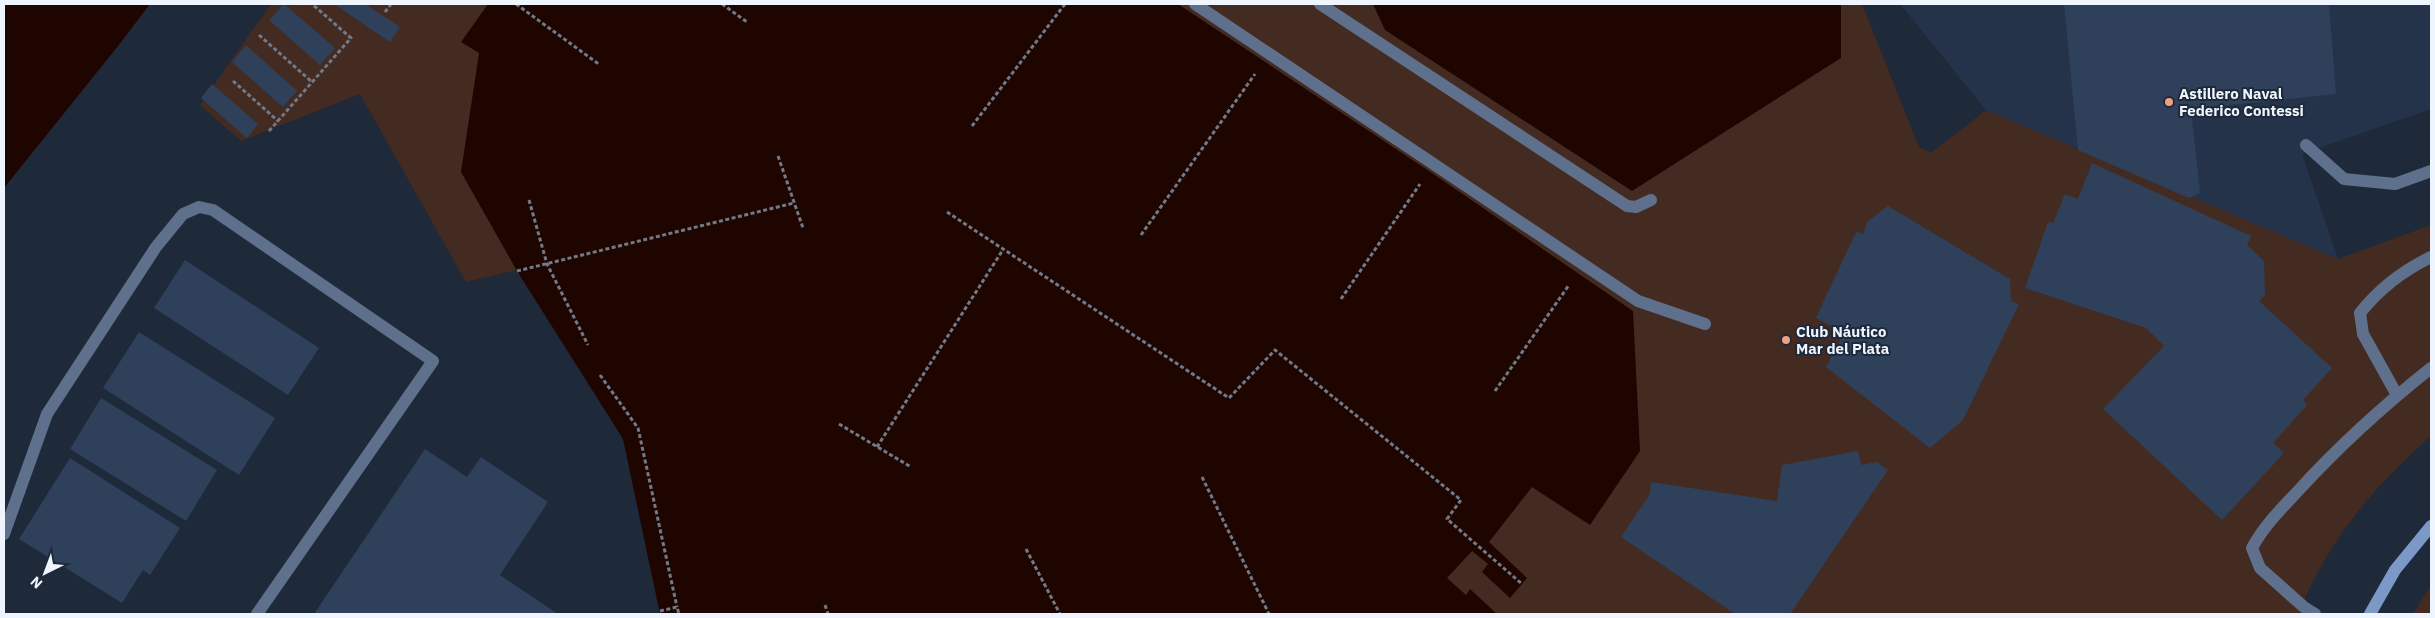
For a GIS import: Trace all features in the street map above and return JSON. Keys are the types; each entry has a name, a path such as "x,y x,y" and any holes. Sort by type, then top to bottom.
{"main road":[{"path":"2370,614 2395,570 2431,526"}],"street":[{"path":"1195,4 1638,301 1705,324"},
{"path":"1320,4 1627,206 1636,207 1651,200"},
{"path":"2306,145 2344,179 2395,184 2431,172"},
{"path":"4,534 47,414 52,406 156,247 183,214 199,207 214,210 433,361 257,614"},
{"path":"2397,395 2363,334 2360,313 2374,296 2416,264 2431,258"},
{"path":"2316,614 2304,608 2260,568 2252,548 2262,531 2332,454 2397,395 2431,368"}],"path":[{"path":"269,131 350,38 312,4"},
{"path":"385,12 391,4"},
{"path":"516,4 600,65"},
{"path":"722,4 748,22"},
{"path":"972,126 1064,4"},
{"path":"259,35 312,82"},
{"path":"1141,235 1258,69"},
{"path":"233,81 278,121"},
{"path":"778,156 803,228"},
{"path":"1341,299 1424,179"},
{"path":"529,200 547,264 588,345"},
{"path":"517,271 794,203"},
{"path":"947,212 1229,398 1275,350 1461,500 1447,519 1522,584"},
{"path":"877,447 1004,248"},
{"path":"1495,391 1572,280"},
{"path":"600,375 638,428 679,614"},
{"path":"839,424 911,467"},
{"path":"1202,477 1268,614"},
{"path":"1026,549 1060,614"},
{"path":"825,605 828,614"},
{"path":"660,611 677,607"}],"shaded area":[{"path":"4,4 150,4 4,188"},
{"name":"Club Náutico Mar del Plata","path":"271,4 1862,4 1919,147 1931,153 1986,110 2338,259 2431,225 2431,436 2389,476 2354,517 2323,562 2298,614 1437,614 794,203 466,282 360,94 241,141 200,105"},
{"path":"488,4 1178,4 1429,171 1633,311 1640,451 1590,525 1532,487 1489,542 1527,578 1510,598 1482,572 1488,564 1472,551 1447,578 1466,595 1470,589 1497,614 660,614 623,439 517,271 461,172 479,53 461,42"},
{"path":"1373,4 1841,4 1841,58 1632,191 1385,30"},
{"path":"1900,4 2431,4 2431,109 2302,154 2338,259 1986,110"},
{"path":"2431,585 2431,614 2413,614"}],"building":[{"path":"284,4 335,48 320,65 269,20"},
{"path":"334,4 365,4 400,27 390,42"},
{"name":"Astillero Naval Federico Contessi","path":"2064,4 2329,4 2336,94 2191,109 2200,193 2189,198 2078,150"},
{"path":"246,45 297,91 283,107 232,62"},
{"path":"212,84 258,124 247,138 201,98"},
{"path":"2092,163 2251,236 2247,245 2264,261 2265,295 2259,301 2332,368 2303,400 2307,405 2273,443 2284,453 2222,520 2103,409 2164,346 2146,328 2025,288 2048,222 2053,223 2065,194 2078,199"},
{"path":"1888,206 2010,279 2011,301 2019,304 1963,420 1930,448 1826,367 1844,333 1816,318 1856,232 1863,234 1868,221"},
{"path":"185,260 319,348 288,395 154,308"},
{"path":"139,332 275,418 239,475 103,388"},
{"path":"101,398 217,470 186,521 70,449"},
{"path":"425,449 467,477 481,457 548,502 500,575 558,614 314,614"},
{"path":"1858,451 1861,465 1877,462 1888,470 1790,614 1735,614 1621,537 1650,494 1651,482 1777,501 1782,465"},
{"path":"70,458 180,528 150,575 143,570 122,603 19,539"}],"place":[{"name":"Astillero Naval Federico Contessi","path":"2169,102"},
{"name":"Club Náutico Mar del Plata","path":"1786,340"}]}
